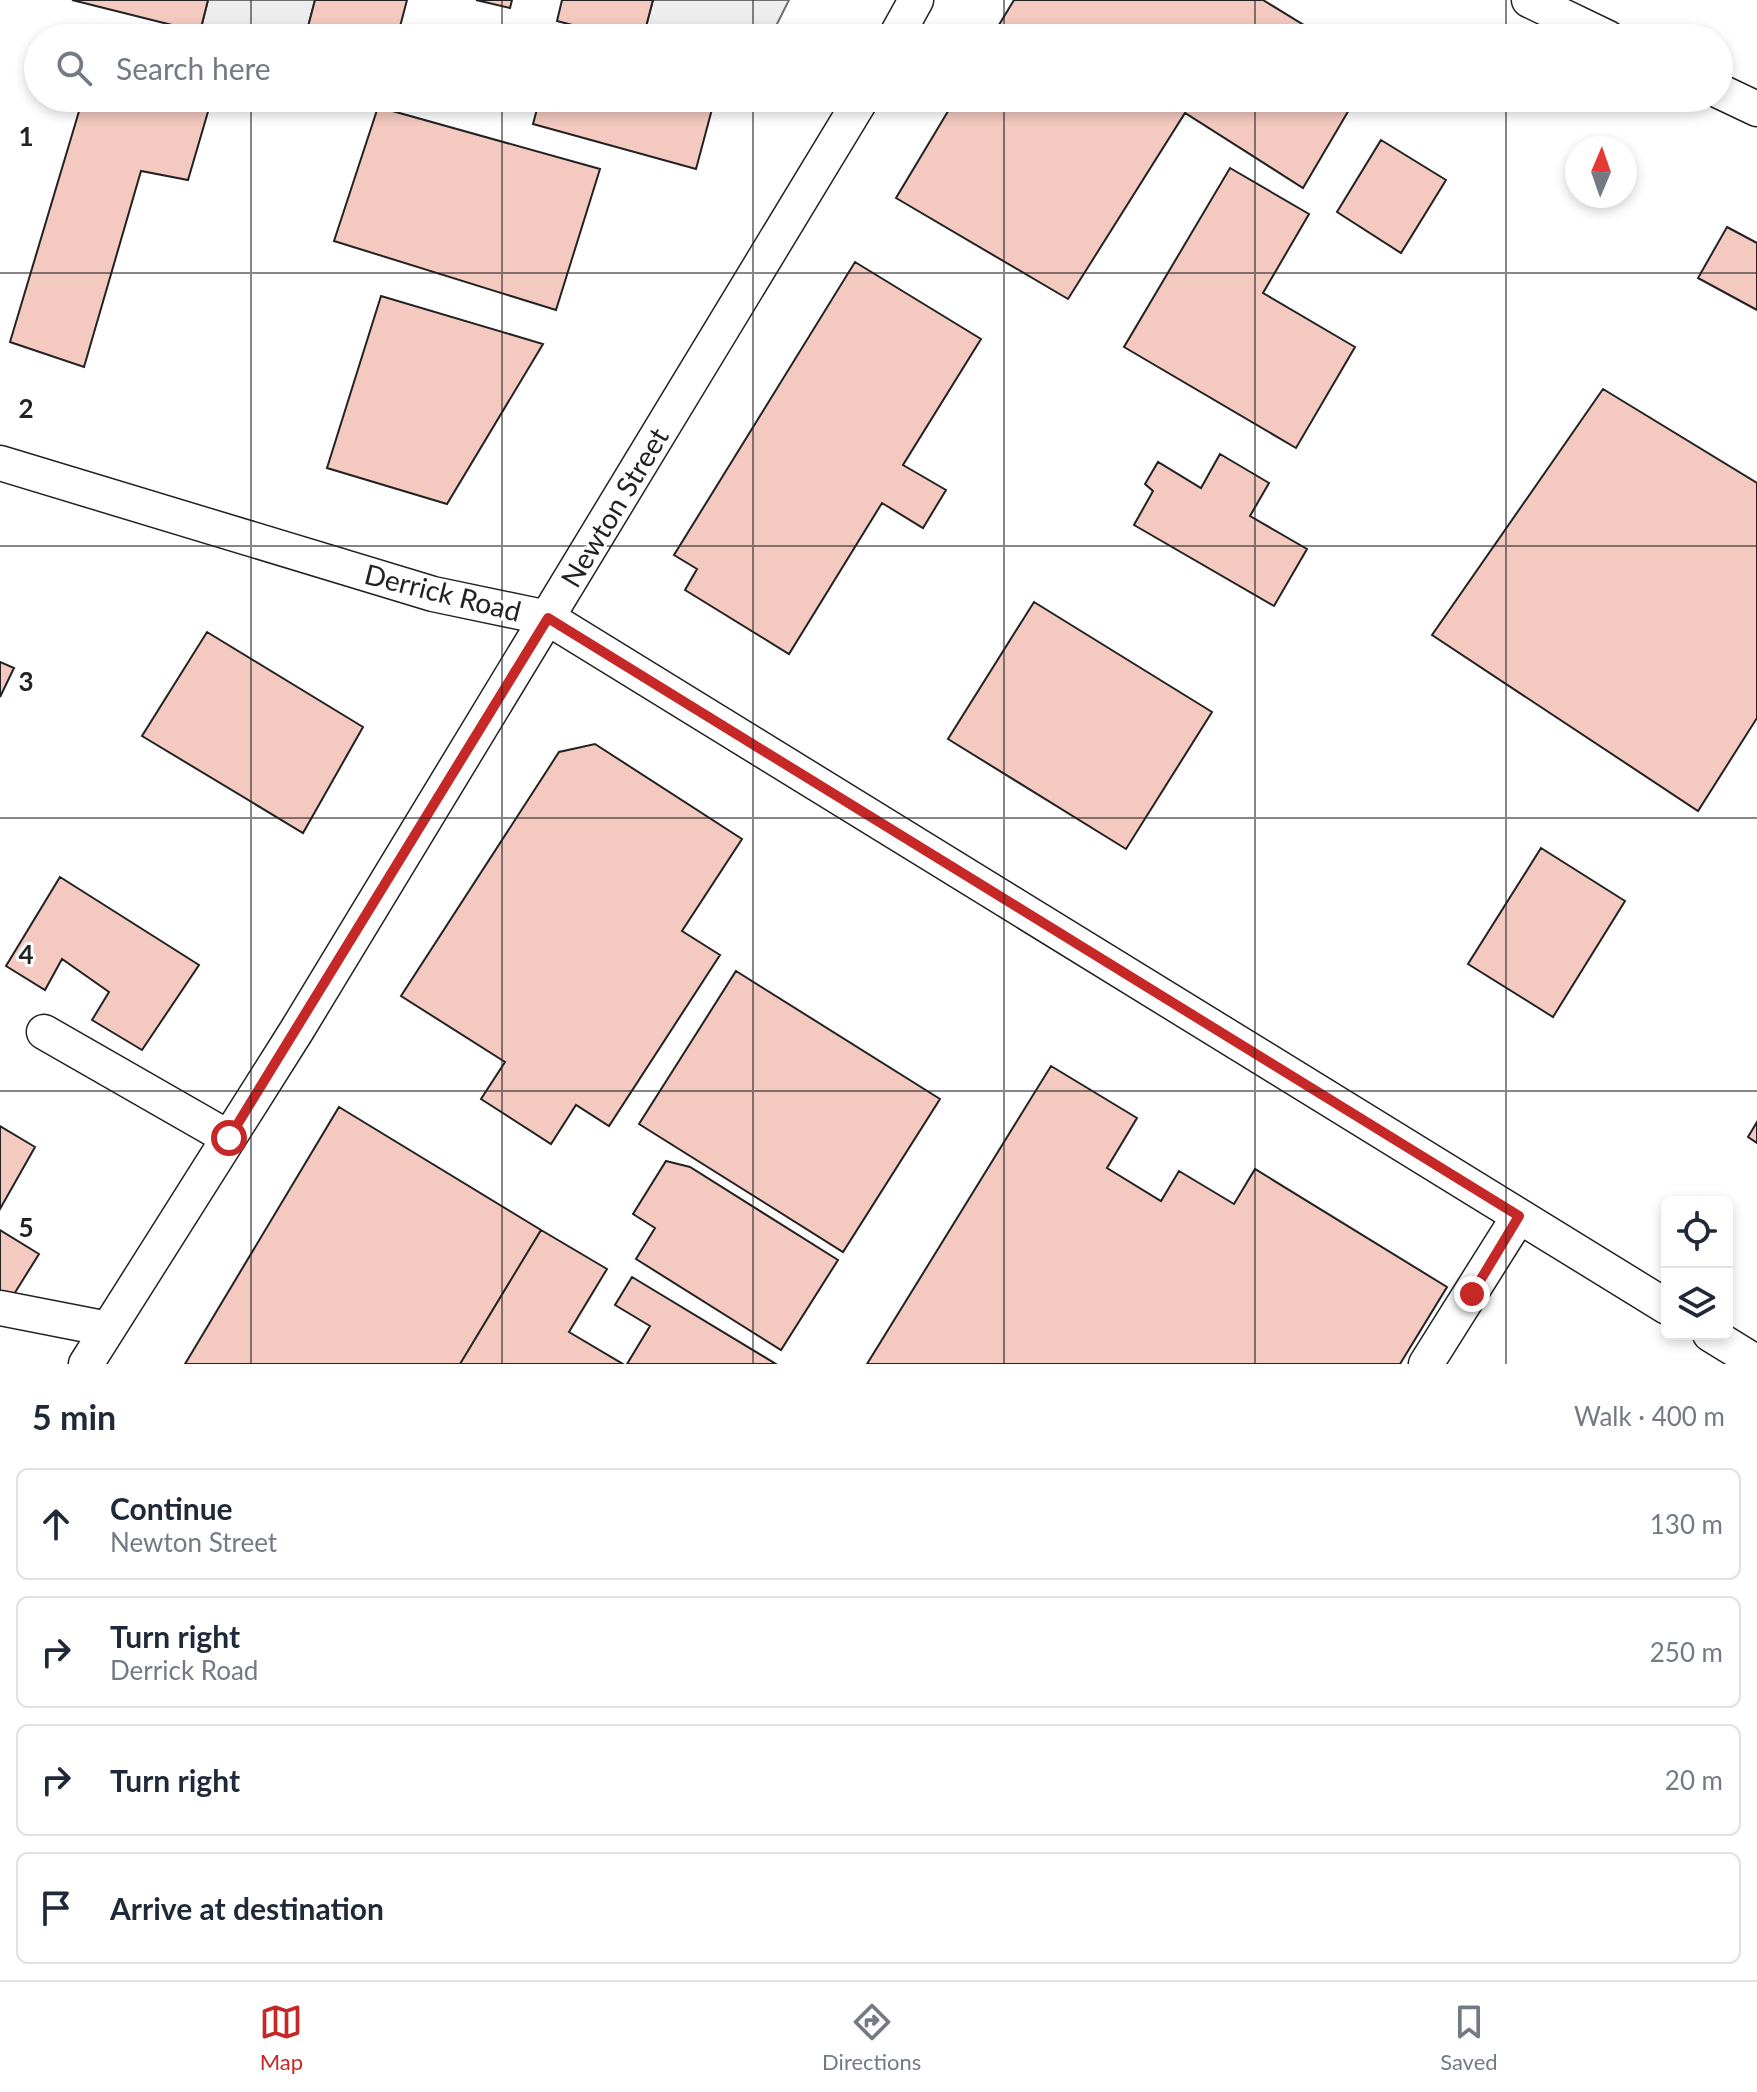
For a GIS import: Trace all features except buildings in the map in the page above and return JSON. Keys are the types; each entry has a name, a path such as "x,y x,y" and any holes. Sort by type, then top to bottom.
{"street":[{"path":"903,24 916,0"},
{"path":"1529,0 1579,24"},
{"path":"1733,98 1757,109"},
{"name":"Newton Street","path":"86,1364 229,1138 548,618 854,112"},
{"name":"Derrick Road","path":"0,463 433,594 548,618 1661,1303"},
{"path":"44,1032 229,1138"},
{"path":"1426,1364 1519,1216"},
{"path":"0,1308 108,1329"},
{"path":"1720,1340 1757,1363"}],"shaded area":[{"path":"208,0 315,0 309,24 202,24"},
{"path":"653,0 789,0 777,24 647,24"}],"route":[{"path":"229,1138 548,618 1519,1216 1472,1294"}]}
